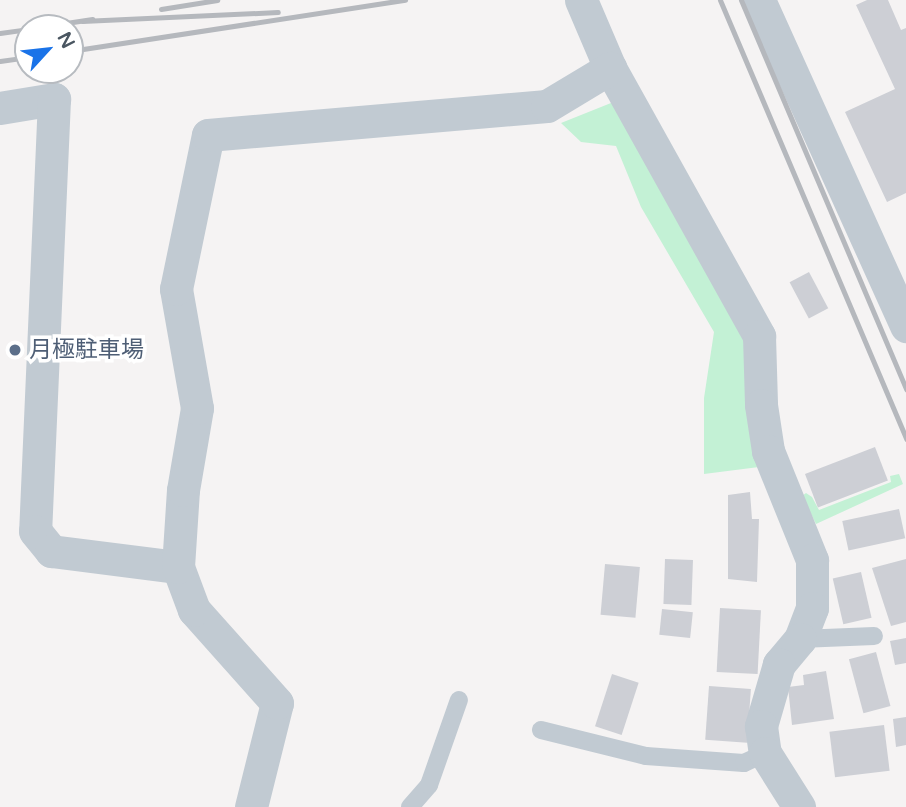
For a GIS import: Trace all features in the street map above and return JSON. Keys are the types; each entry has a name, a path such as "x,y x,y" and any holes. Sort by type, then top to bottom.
{"street":[{"path":"581,0 610,68 759,336 761,405 768,452 812,560 812,608 800,639 779,664 761,726 765,753 799,807"},
{"path":"759,0 906,326"},
{"path":"251,807 277,703 194,610 178,567 183,490 197,408 176,289 208,135 547,106 610,68"},
{"path":"0,108 54,99 35,531 51,551 178,567"}],"lane":[{"path":"800,639 874,636"},
{"path":"410,807 429,785 459,700"},
{"path":"541,730 646,757 744,763 765,753"}],"green space":[{"path":"616,101 743,332 759,467 704,474 704,398 714,332 641,207 616,146 581,142 561,123"},
{"path":"899,474 903,484 816,524 802,496 806,493 812,497 819,510 891,482 890,476"}],"building":[{"path":"867,0 888,0 901,30 906,28 906,193 887,202 845,112 895,89 856,5"},
{"path":"809,272 828,308 809,319 790,282"},
{"path":"875,447 888,481 818,507 805,474"},
{"path":"750,492 752,519 759,519 757,582 728,579 728,495"},
{"path":"899,509 905,538 849,550 842,521"},
{"path":"665,559 693,560 691,605 663,604"},
{"path":"906,559 906,622 891,626 872,568"},
{"path":"605,564 640,567 635,618 601,615"},
{"path":"861,572 872,618 843,624 833,579"},
{"path":"720,608 761,610 758,674 717,672"},
{"path":"662,609 693,612 690,638 659,635"},
{"path":"906,638 906,663 895,665 890,641"},
{"path":"876,652 890,706 863,713 849,659"},
{"path":"826,671 834,719 792,725 788,687 804,685 803,675"},
{"path":"612,674 639,683 622,735 595,726"},
{"path":"709,686 751,689 747,743 705,740"},
{"path":"906,717 906,745 896,747 893,719"},
{"path":"884,725 890,771 835,777 829,732"}],"railway":[{"path":"161,9 217,0"},
{"path":"84,49 405,0"},
{"path":"720,0 906,439"},
{"path":"741,0 906,389"},
{"path":"84,21 278,12"},
{"path":"84,20 92,19"},
{"path":"0,33 14,31"},
{"path":"0,61 14,59"}],"place":[{"name":"月極駐車場","path":"15,350"}]}
